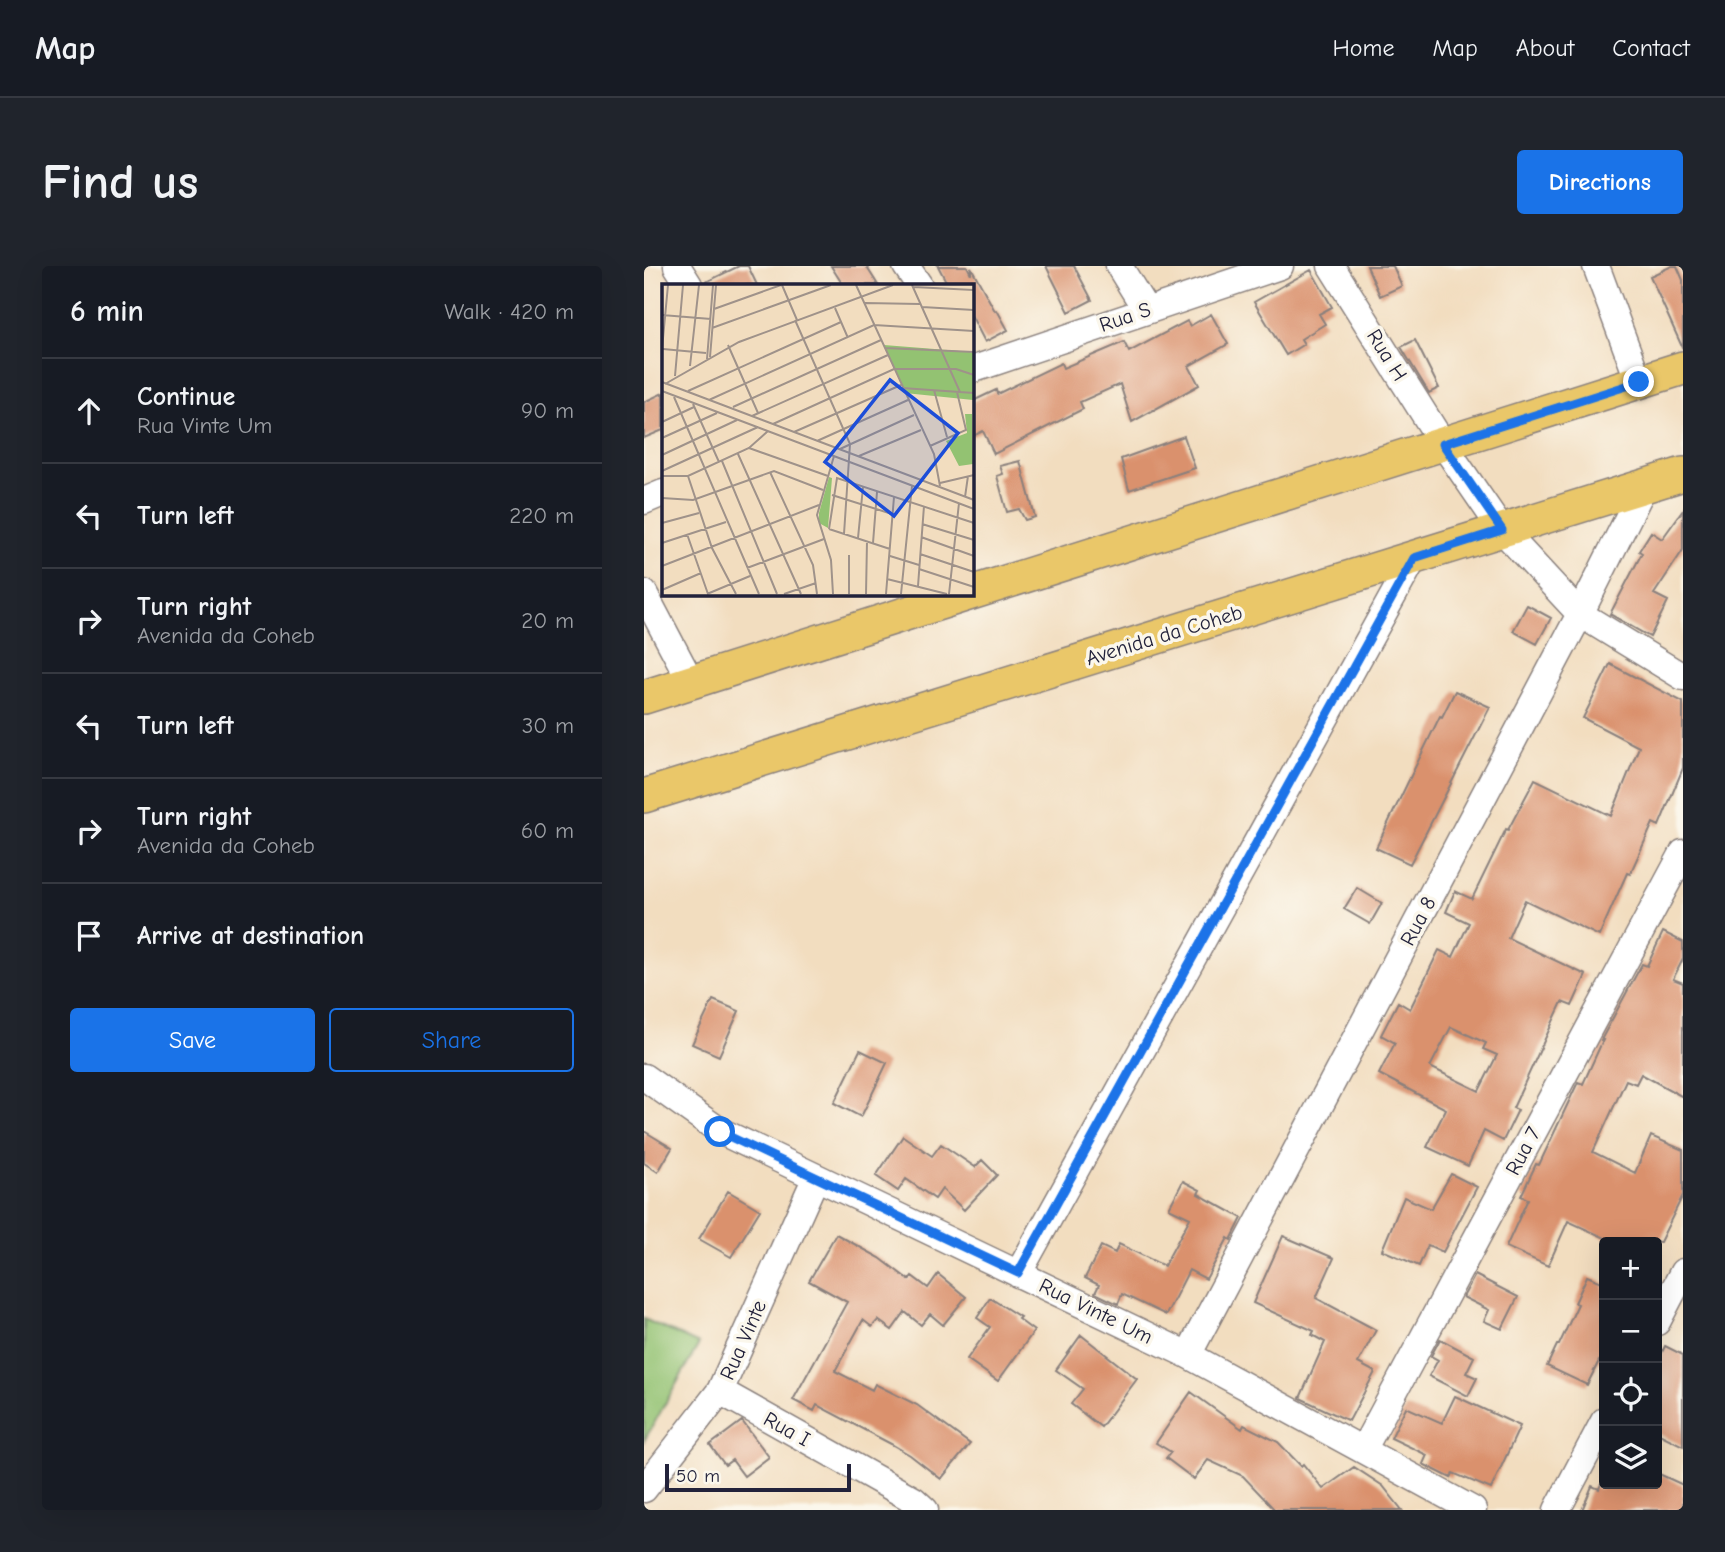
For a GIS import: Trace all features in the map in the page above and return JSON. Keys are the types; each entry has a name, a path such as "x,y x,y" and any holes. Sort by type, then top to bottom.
{"main road":[{"path":"973,592 1683,368"},
{"name":"Avenida da Coheb","path":"644,796 1683,474"},
{"path":"644,696 965,595"}],"street":[{"path":"677,266 688,284"},
{"path":"906,266 918,284"},
{"path":"1119,266 1146,310"},
{"name":"Rua S","path":"973,368 1280,266"},
{"name":"Rua H","path":"1331,266 1443,444 1502,530 1580,614 1683,677"},
{"path":"1596,266 1639,382"},
{"name":"Rua 8","path":"1188,1355 1580,614 1644,486"},
{"path":"644,501 662,493"},
{"path":"1018,1273 1414,558"},
{"path":"644,593 691,682"},
{"name":"Rua 7","path":"1363,1450 1683,853"},
{"name":"Rua Vinte Um","path":"644,1077 720,1132 1188,1355 1473,1510"},
{"name":"Rua Vinte","path":"644,1489 720,1391 816,1177"},
{"path":"1662,1312 1683,1272"},
{"name":"Rua I","path":"720,1391 914,1500 925,1510"},
{"path":"1557,1510 1601,1426"}],"green space":[{"path":"644,1319 699,1344 644,1441"}],"building":[{"path":"739,266 748,266 757,284 704,284"},
{"path":"831,266 866,266 877,284 842,284"},
{"path":"938,266 967,266 971,274 971,267 1008,330 985,342 973,319 973,284 947,284"},
{"path":"1046,266 1074,266 1092,300 1069,312"},
{"path":"1367,266 1393,266 1402,286 1380,296"},
{"path":"1677,266 1683,280 1683,349 1650,276"},
{"path":"1311,270 1332,307 1319,314 1325,324 1301,339 1304,344 1286,355 1254,302"},
{"path":"1211,314 1228,344 1189,366 1199,385 1132,422 1120,384 1080,402 1083,409 994,454 983,431 973,436 973,401 996,390 997,394 1061,363 1063,368 1124,342 1129,352 1187,321 1190,326"},
{"path":"1415,340 1439,388 1429,393 1401,347"},
{"path":"662,393 662,430 644,438 644,402"},
{"path":"1184,436 1195,468 1129,490 1121,459"},
{"path":"1020,461 1035,517 1025,520 1019,509 1007,512 997,476 1003,474 1000,466"},
{"path":"1683,510 1683,550 1654,594 1668,601 1650,637 1610,614 1642,553 1639,551 1651,532 1662,539"},
{"path":"1527,605 1551,618 1537,644 1513,631"},
{"path":"1610,664 1683,702 1683,768 1659,826 1653,823 1599,936 1525,900 1508,938 1586,975 1572,1006 1562,1002 1513,1108 1518,1110 1503,1141 1484,1131 1468,1166 1427,1147 1446,1109 1379,1074 1395,1043 1381,1035 1398,1002 1410,1009 1439,950 1453,957 1469,923 1446,912 1455,891 1472,899 1506,829 1508,830 1535,779 1611,816 1639,747 1583,718","holes":["1451,1027 1486,1043 1483,1049 1497,1055 1479,1091 1430,1067"]},
{"path":"1455,691 1490,707 1410,864 1376,848 1440,716 1442,717"},
{"path":"1357,888 1382,903 1370,924 1344,909"},
{"path":"1663,932 1683,942 1683,959 1673,979 1683,983 1683,1097 1641,1074 1636,1084 1626,1080 1593,1152 1635,1173 1651,1136 1683,1150 1683,1195 1662,1238 1603,1237 1568,1221 1548,1266 1506,1247 1528,1199 1521,1196 1536,1164 1539,1165 1578,1082 1583,1084 1601,1040 1642,964 1647,966"},
{"path":"713,1000 739,1011 719,1056 692,1044"},
{"path":"860,1050 887,1063 861,1117 834,1103"},
{"path":"644,1131 672,1148 658,1172 644,1163"},
{"path":"903,1136 932,1156 941,1144 975,1167 982,1160 997,1175 964,1210 942,1189 935,1199 906,1179 898,1191 876,1176"},
{"path":"1451,1174 1477,1187 1443,1252 1428,1245 1419,1266 1382,1250 1404,1197 1431,1209"},
{"path":"1183,1181 1200,1190 1198,1194 1242,1218 1206,1279 1189,1270 1166,1315 1122,1294 1118,1304 1095,1293 1099,1285 1085,1278 1101,1246 1115,1253 1119,1244 1164,1266 1190,1218 1169,1208"},
{"path":"728,1191 760,1210 731,1257 699,1239"},
{"path":"836,1234 880,1258 909,1280 912,1276 928,1288 938,1274 966,1297 943,1325 930,1314 921,1325 905,1312 892,1330 878,1320 872,1327 863,1320 835,1371 872,1390 875,1384 917,1405 970,1444 941,1479 891,1444 817,1405 814,1411 793,1400 847,1302 809,1281"},
{"path":"1283,1236 1334,1258 1316,1298 1376,1330 1358,1363 1375,1372 1349,1421 1300,1398 1325,1342 1312,1335 1314,1331 1253,1303"},
{"path":"1475,1275 1518,1297 1502,1329 1484,1321 1489,1310 1463,1297"},
{"path":"1587,1276 1599,1281 1599,1361 1587,1385 1547,1366 1578,1304 1575,1303"},
{"path":"990,1298 1020,1317 1018,1319 1034,1331 998,1381 967,1359 990,1327 977,1318"},
{"path":"1081,1335 1137,1379 1101,1427 1071,1404 1083,1389 1056,1370"},
{"path":"1440,1339 1474,1357 1466,1373 1477,1378 1468,1396 1429,1376 1438,1360 1431,1356"},
{"path":"1665,1346 1683,1355 1683,1446 1662,1436 1662,1352"},
{"path":"1191,1392 1242,1429 1244,1425 1278,1442 1301,1466 1303,1464 1323,1489 1354,1467 1383,1486 1402,1510 1275,1510 1243,1476 1208,1460 1194,1479 1166,1458 1171,1452 1156,1443"},
{"path":"1455,1396 1520,1426 1491,1489 1453,1473 1451,1478 1423,1464 1427,1455 1391,1438 1406,1407 1442,1423"},
{"path":"742,1421 769,1457 744,1476 732,1460 725,1465 710,1445"},
{"path":"1662,1475 1683,1485 1683,1510 1582,1510 1592,1486 1599,1489 1662,1489"}],"route":[{"path":"720,1132 1018,1273 1414,558 1502,530 1443,444 1639,382"}]}
